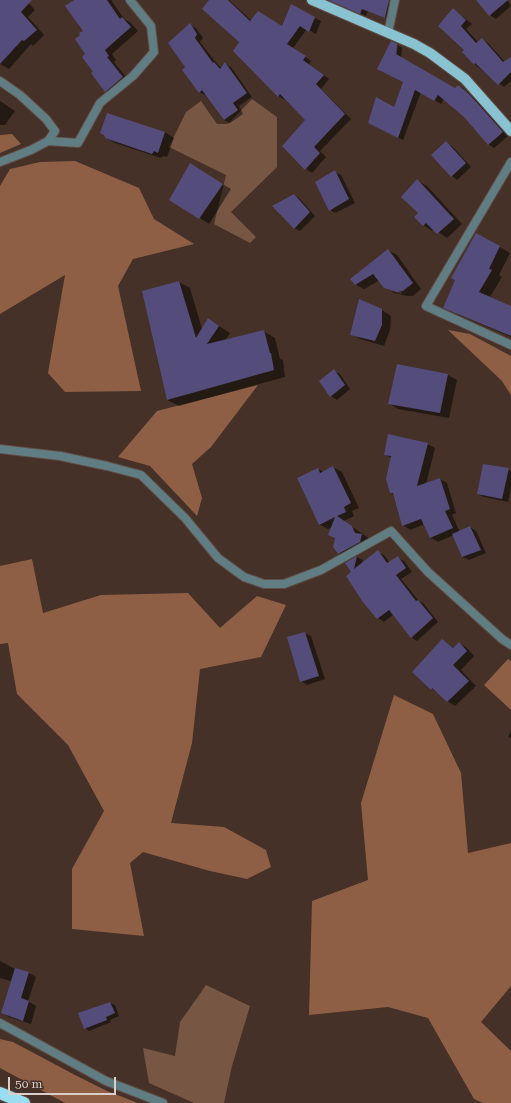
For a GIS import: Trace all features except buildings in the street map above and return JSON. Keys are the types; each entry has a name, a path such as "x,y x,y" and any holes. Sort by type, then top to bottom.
{"highway":[{"path":"0,1093 24,1103"}],"main road":[{"path":"312,0 388,32 425,50 460,75 511,131"}],"street":[{"path":"48,141 78,143 100,104 133,76 154,52 152,26 130,0"},
{"path":"388,32 395,0"},
{"path":"0,81 20,95 46,119 55,131 48,141 31,150 0,162"},
{"path":"511,162 426,306 511,345"},
{"path":"0,449 60,456 141,475 185,518 218,558 244,576 264,584 284,584 321,570 391,531 428,572 502,639 511,645"},
{"path":"0,1023 106,1081 163,1103"}],"shaded area":[{"path":"252,99 277,117 277,167 231,212 256,237 250,243 214,224 226,175 169,147 186,112 201,101 217,124 228,124"},
{"path":"12,134 21,144 0,153 0,135"},
{"path":"75,161 139,188 154,219 194,244 133,259 118,286 141,391 65,392 48,373 65,275 0,314 0,186 10,169 40,162"},
{"path":"448,330 470,334 511,356 511,395 502,381"},
{"path":"258,385 211,447 192,464 202,498 197,516 150,466 118,457 157,411"},
{"path":"32,559 43,613 101,595 188,593 220,628 257,596 286,605 261,657 200,669 192,743 171,823 224,827 266,850 271,867 247,879 210,871 143,852 130,863 144,936 72,929 72,869 104,811 68,745 17,694 8,643 0,644 0,566"},
{"path":"508,659 511,661 511,710 484,685"},
{"path":"394,695 433,714 461,773 468,853 511,843 511,986 481,1022 511,1051 511,1103 483,1103 474,1099 428,1018 388,1007 309,1015 312,901 368,880 361,803"},
{"path":"206,985 250,1006 232,1066 224,1103 194,1103 149,1083 143,1048 175,1056 180,1022"},
{"path":"0,1039 13,1042 107,1091 138,1103 65,1103 0,1068"}]}
